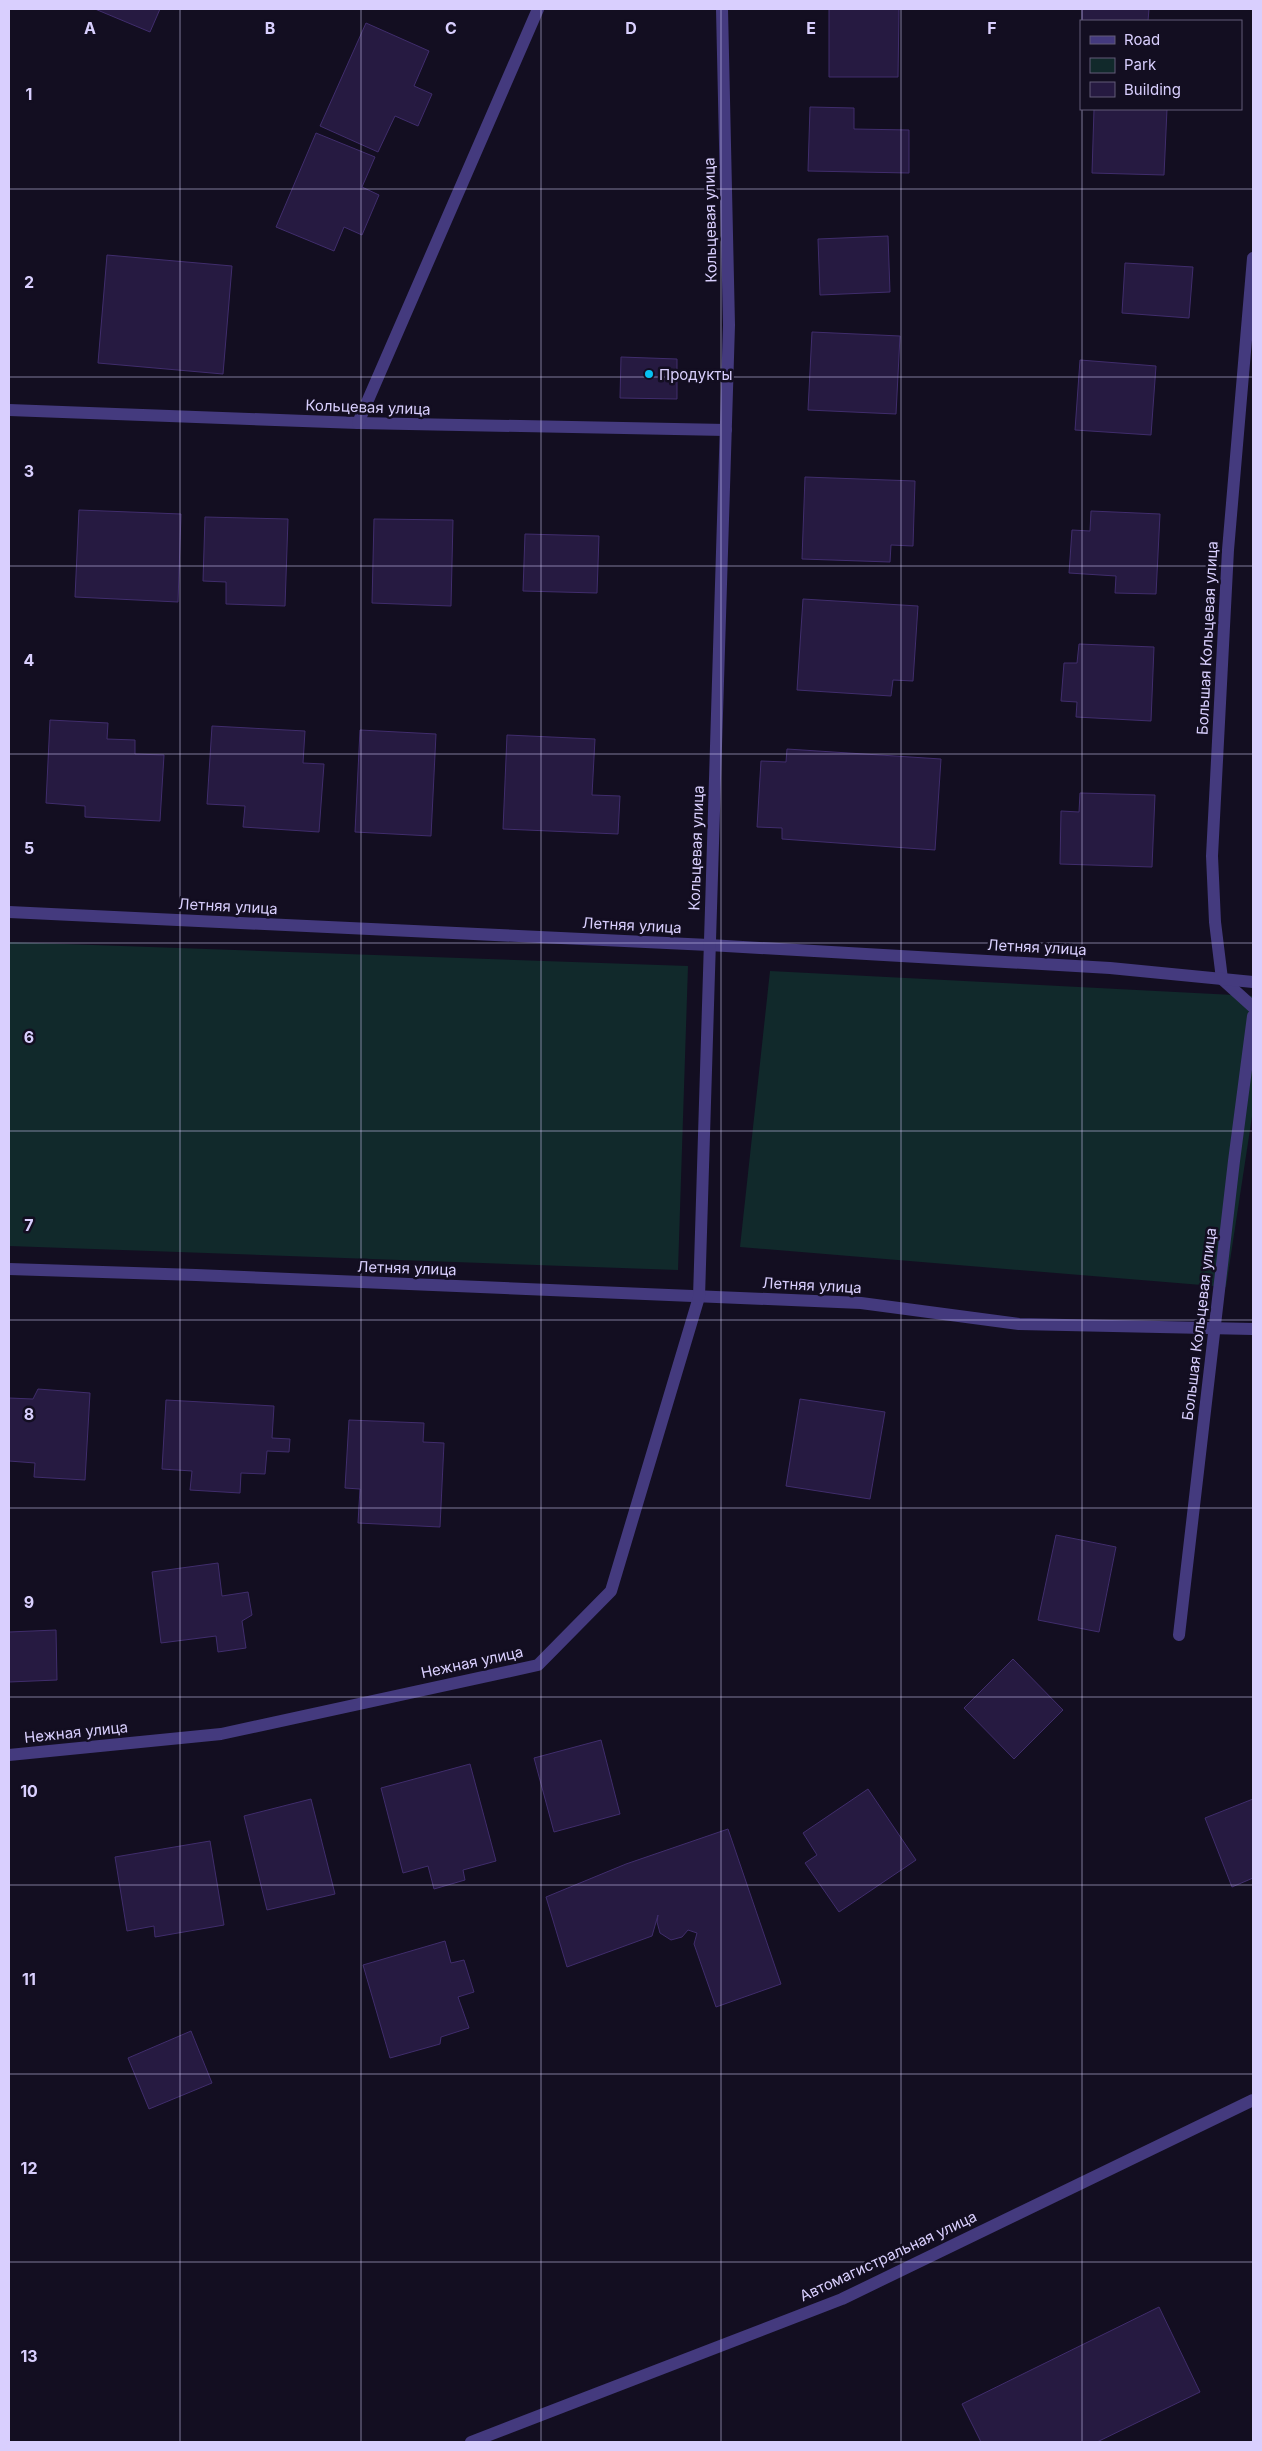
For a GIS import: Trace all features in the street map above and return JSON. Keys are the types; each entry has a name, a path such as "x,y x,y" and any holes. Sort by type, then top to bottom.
{"street":[{"path":"358,423 538,9"},
{"name":"Кольцевая улица","path":"698,1297 729,325 722,9"},
{"name":"Большая Кольцевая улица","path":"1222,979 1212,856 1228,550 1253,258"},
{"name":"Кольцевая улица","path":"9,410 358,423 726,430"},
{"name":"Летняя улица","path":"9,912 710,945 1110,968 1253,982"},
{"path":"1222,979 1253,1007"},
{"name":"Большая Кольцевая улица","path":"1178,1635 1253,1016"},
{"name":"Летняя улица","path":"9,1269 861,1303 1019,1324 1253,1328"},
{"name":"Нежная улица","path":"9,1755 221,1734 538,1664 611,1591 698,1297"},
{"name":"Автомагистральная улица","path":"471,2442 842,2299 1253,2100"}],"green space":[{"path":"9,942 688,966 678,1270 9,1246"},
{"path":"770,971 1253,996 1253,1110 1226,1287 740,1247"}],"building":[{"path":"95,9 160,9 150,32"},
{"path":"829,9 899,9 898,77 829,77"},
{"path":"1082,9 1149,9 1148,20 1082,20"},
{"path":"366,23 429,51 414,86 432,94 418,126 395,116 378,152 320,126"},
{"path":"810,107 854,108 854,129 909,130 909,173 808,171"},
{"path":"1094,110 1167,110 1164,175 1092,173"},
{"path":"316,133 375,157 362,187 379,195 362,235 344,227 334,251 276,227"},
{"path":"888,236 890,292 820,295 818,239"},
{"path":"107,255 232,266 223,374 98,363"},
{"path":"1125,263 1193,267 1189,318 1122,313"},
{"path":"812,332 900,336 896,414 808,410"},
{"path":"621,357 677,359 677,399 620,398"},
{"path":"1080,360 1156,366 1151,435 1075,430"},
{"path":"805,477 915,481 913,546 891,545 890,562 802,559"},
{"path":"79,510 181,514 178,602 75,597"},
{"path":"1091,511 1160,514 1156,594 1115,593 1116,576 1069,573 1072,530 1090,531"},
{"path":"205,517 288,519 285,606 226,604 226,582 203,581"},
{"path":"374,519 453,520 451,606 372,603"},
{"path":"525,534 599,536 597,593 523,591"},
{"path":"803,599 918,606 913,681 893,680 891,696 797,690"},
{"path":"1079,644 1154,647 1151,721 1076,717 1077,702 1061,701 1064,663 1077,663"},
{"path":"50,720 108,723 107,739 135,740 135,754 164,755 160,821 85,817 85,806 46,803"},
{"path":"212,726 305,731 303,763 324,764 319,832 243,827 245,806 207,804"},
{"path":"360,730 436,734 431,836 355,832"},
{"path":"507,735 595,739 592,795 620,796 618,834 503,829"},
{"path":"787,749 941,759 935,850 782,839 782,828 757,827 761,761 786,762"},
{"path":"1080,793 1155,795 1152,867 1060,864 1061,811 1079,812"},
{"path":"38,1389 90,1393 85,1480 34,1477 35,1463 9,1461 9,1398 33,1399"},
{"path":"800,1399 885,1412 870,1499 786,1486"},
{"path":"166,1400 274,1406 272,1438 290,1439 289,1452 267,1451 265,1474 241,1473 240,1493 190,1490 192,1471 162,1469"},
{"path":"349,1420 424,1423 423,1442 444,1443 440,1527 358,1523 360,1489 345,1488"},
{"path":"1056,1535 1116,1547 1099,1632 1038,1620"},
{"path":"218,1563 222,1596 248,1592 252,1615 242,1621 246,1648 218,1652 216,1636 161,1643 152,1572"},
{"path":"56,1630 57,1680 9,1682 9,1632"},
{"path":"1013,1659 1063,1710 1014,1759 964,1708"},
{"path":"601,1740 620,1814 554,1832 534,1758"},
{"path":"470,1764 496,1861 463,1870 465,1880 434,1889 428,1866 403,1873 381,1788"},
{"path":"868,1789 916,1860 839,1912 805,1863 817,1855 803,1833"},
{"path":"311,1799 335,1894 267,1910 244,1816"},
{"path":"1253,1799 1253,1878 1232,1887 1205,1818"},
{"path":"728,1829 781,1984 716,2007 694,1944 697,1933 688,1930 682,1937 671,1940 660,1933 657,1922 658,1915 652,1936 567,1967 546,1897 626,1864"},
{"path":"210,1841 224,1925 155,1937 154,1926 127,1931 115,1857"},
{"path":"445,1941 451,1963 464,1960 474,1992 458,1997 469,2028 441,2037 440,2044 390,2058 363,1965"},
{"path":"191,2031 212,2083 149,2109 128,2058"},
{"path":"1159,2307 1200,2392 1097,2442 981,2442 962,2404"}],"place":[{"name":"Продукты","path":"649,374"}]}
